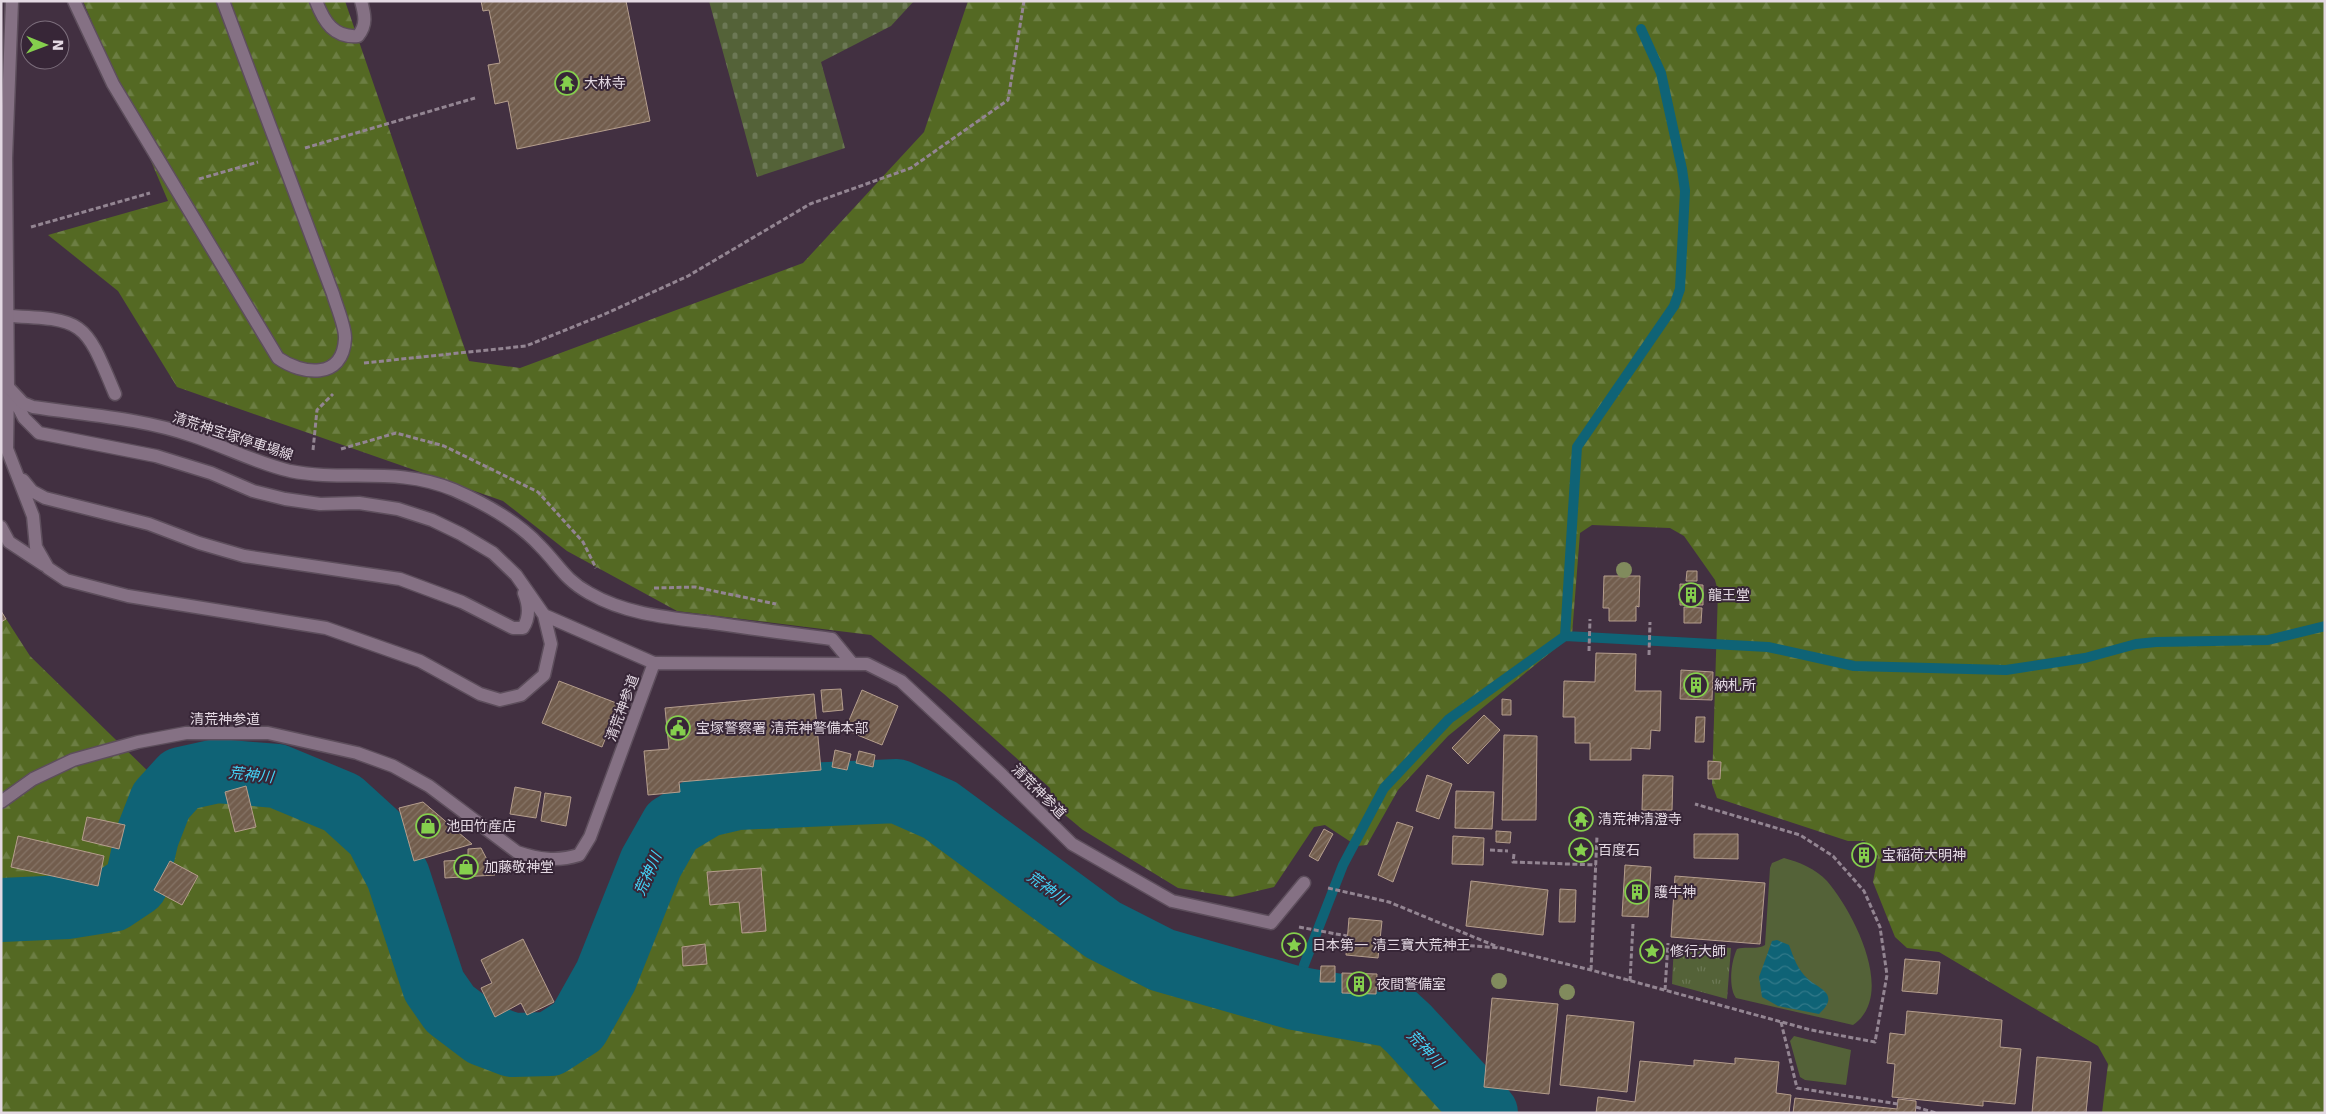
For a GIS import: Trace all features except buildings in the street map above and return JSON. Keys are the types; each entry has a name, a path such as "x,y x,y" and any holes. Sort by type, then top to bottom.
{"street":[{"path":"12,1 3,190 7,316 7,449 33,516 36,547 48,568"},
{"path":"74,1 112,84 278,358 291,367 304,371 319,372 333,365 344,351 346,336 329,284 223,1"},
{"path":"316,1 322,15 333,30 345,37 358,36 364,28 365,15 361,1"},
{"path":"7,316 60,319 74,324 88,336 115,394"},
{"path":"1,526 9,542 66,580 93,589 332,630 420,661 480,694 500,700 521,695 544,675 551,644 544,615 516,575 493,553 461,534 432,520 398,509 359,503 320,504 285,499 253,491 211,473 156,456 39,433 24,418 8,387"},
{"name":"清荒神宝塚停車場線","path":"8,387 33,408 112,417 192,435 252,460 288,470 312,474 410,477 455,490 508,518 541,547 568,579 591,594 650,615 832,639 851,662"},
{"path":"7,449 26,485 32,491 45,498 149,524 199,543 244,556 400,579 447,596 513,628 519,629 523,628 526,624 528,607 516,575"},
{"path":"544,615 654,663"},
{"name":"清荒神参道","path":"1,802 33,779 73,760 138,742 186,733 268,733 357,753 393,766 429,786 517,852 534,858 564,860 578,855 590,837 654,663 772,665 851,662 868,664 901,681 1002,775 1072,844 1172,901 1270,923 1304,883"}],"path":[{"path":"357,370 364,363 526,346 605,314 688,276 810,204 910,168 1008,100 1024,1"},
{"path":"372,129 475,98"},
{"path":"313,457 316,410 337,390"},
{"path":"1590,619 1590,651"},
{"path":"1649,655 1650,622"},
{"path":"1380,939 1501,948 1630,980 1820,1032 1875,1042 1888,975 1880,927 1864,891 1834,856 1800,835 1695,804"},
{"path":"1592,970 1597,836"},
{"path":"1490,850 1508,851"},
{"path":"1514,854 1513,862 1596,865"},
{"path":"1325,888 1390,902 1501,948"},
{"path":"1630,980 1633,924"},
{"path":"1300,928 1347,936"},
{"path":"1665,990 1668,943"},
{"path":"1781,1021 1797,1088 1898,1104"},
{"path":"1916,1107 1936,1113"}],"green space":[{"path":"83,1 345,1 469,361 520,368 803,263 924,132 968,1 2325,1 2325,1113 2102,1113 2108,1064 2098,1046 1939,952 1907,948 1895,937 1873,882 1878,856 1865,841 1848,841 1717,798 1712,784 1718,591 1715,580 1684,536 1670,528 1592,525 1580,533 1572,635 1448,736 1398,790 1367,845 1357,846 1325,825 1314,827 1274,887 1232,897 1178,888 1083,830 1053,805 1050,788 944,694 871,635 677,611 567,551 503,501 177,387 118,291 48,235 168,201"},
{"path":"709,1 914,1 891,26 821,62 845,148 757,177"},
{"path":"1,611 30,656 157,780 183,793 208,784 229,780 276,789 317,804 358,833 380,871 420,993 434,1013 449,1027 470,1042 510,1058 539,1060 557,1056 595,1028 644,912 686,845 712,819 724,812 799,805 889,806 918,815 960,840 1097,943 1126,959 1203,988 1358,1025 1398,1037 1465,1113 1,1113"},
{"path":"1784,858 1807,867 1827,881 1848,912 1858,932 1871,974 1871,994 1866,1011 1853,1025 1736,998 1731,981 1733,960 1737,949 1765,945 1770,868 1772,863"},
{"path":"1674,943 1731,948 1727,999 1672,984"},
{"path":"1794,1036 1851,1050 1846,1085 1805,1080 1800,1077 1790,1041"}],"water":[{"path":"1777,940 1789,945 1801,971 1826,993 1828,1002 1819,1014 1778,1006 1762,997 1759,977 1772,941"}],"waterway":[{"path":"1565,636 1577,447 1674,306 1680,289 1685,191 1682,169 1661,73 1641,29"},
{"path":"1295,998 1304,965 1343,865 1384,788 1449,719 1565,636 1768,647 1854,666 2006,670 2085,658 2136,644 2268,640 2325,626"},
{"name":"荒神川","path":"1,910 68,907 112,900 136,884 147,837 161,801 181,779 217,771 277,776 342,803 376,834 398,876 434,986 450,1009 483,1034 512,1045 550,1044 578,1026 606,976 651,863 672,826 707,805 737,798 897,791 940,810 1103,930 1162,960 1295,998 1395,1016 1486,1113"}],"place":[{"name":"大林寺","path":"567,83"},
{"name":"龍王堂","path":"1691,595"},
{"name":"納札所","path":"1696,685"},
{"name":"宝塚警察署 清荒神警備本部","path":"678,728"},
{"name":"清荒神清澄寺","path":"1581,819"},
{"name":"池田竹産店","path":"428,826"},
{"name":"百度石","path":"1581,850"},
{"name":"宝稲荷大明神","path":"1864,855"},
{"name":"加藤敬神堂","path":"466,867"},
{"name":"護牛神","path":"1637,892"},
{"name":"日本第一 清三寶大荒神王","path":"1294,945"},
{"name":"修行大師","path":"1652,951"},
{"name":"夜間警備室","path":"1359,984"}]}
